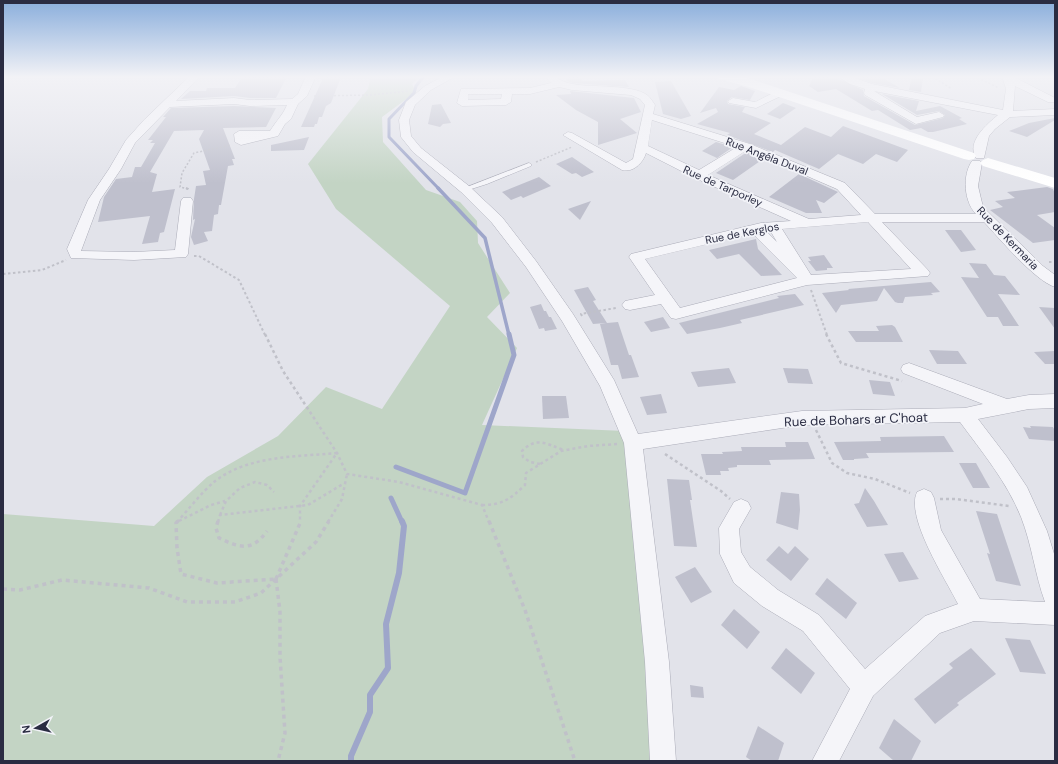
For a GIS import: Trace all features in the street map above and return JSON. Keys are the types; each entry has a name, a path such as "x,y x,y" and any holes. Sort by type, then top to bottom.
{"street":[{"path":"159,112 130,142 115,169 94,200 74,249 76,255 134,256 181,254 188,201"},
{"path":"241,142 239,134 274,134 281,122 286,119 290,112"},
{"path":"407,112 404,120 406,137 416,150 465,189 497,220 531,264 568,318 608,385 633,443 657,662 663,761"},
{"path":"568,135 626,168 638,161 649,112"},
{"path":"835,112 1055,183"},
{"path":"900,112 916,121 939,116"},
{"path":"995,112 1007,114 1055,112"},
{"name":"Rue de Kermaria","path":"1007,114 983,134 978,159 973,171 973,200 977,208 986,218 1038,269 1055,282"},
{"name":"Rue Angéla Duval","path":"648,116 746,146 841,186 873,218"},
{"path":"699,175 746,146"},
{"name":"Rue de Tarporley","path":"642,147 699,175 806,223"},
{"path":"630,305 664,298 676,314 807,280 923,273 873,218"},
{"name":"Rue de Kerglos","path":"664,298 636,257 761,227 873,218 986,218"},
{"path":"761,227 775,228 807,280"},
{"path":"909,376 1007,406"},
{"name":"Rue de Bohars ar C'hoat","path":"633,443 811,418 964,415 1029,402 1055,402"},
{"path":"964,415 1001,463 1020,493 1044,556 1055,600"},
{"path":"924,498 931,532 974,610"},
{"path":"741,508 729,528 731,554 742,575 770,598 811,623 864,687"},
{"path":"825,761 864,687 933,624 974,610 1055,614"}],"lane":[{"path":"465,189 485,183 530,165"}],"path":[{"path":"188,201 188,189 180,187 182,173 194,153 241,142"},
{"path":"530,165 582,143"},
{"path":"3,589 20,590 62,580 149,588 187,602 235,602 261,593 316,542 342,499 346,474 337,453 284,371 239,280 199,256 181,254"},
{"path":"3,274 42,270 57,265 76,255"},
{"path":"807,280 828,338 841,363 909,376"},
{"path":"584,320 581,314 630,305"},
{"path":"811,418 832,463 846,473 875,479 924,498 956,499 1027,509"},
{"path":"540,464 530,462 523,457 522,451 530,443 541,442 565,450"},
{"path":"346,474 399,482 482,505 494,505 508,501 525,485 526,473 561,451 588,446 633,443"},
{"path":"660,452 667,454 721,491 741,508"},
{"path":"278,761 285,732 280,657 280,612 276,579 301,521 300,506 337,453"},
{"path":"276,579 217,583 181,574 177,548 176,523 214,482 243,466 267,459 337,453"},
{"path":"267,531 261,540 244,548 230,544 219,538 216,528 226,501 240,488 255,482 267,485 274,492"},
{"path":"220,515 308,505 344,484"},
{"path":"176,523 211,505 226,501"},
{"path":"482,505 525,610 575,761"}],"green space":[{"path":"350,112 389,112 382,117 383,142 426,190 460,202 477,221 478,243 510,293 487,317 517,348 482,425 625,431 673,761 3,761 3,514 154,526 207,477 278,436 326,387 382,409 450,306 336,209 308,164"}],"building":[{"path":"168,112 274,112 266,127 223,128 235,159 232,159 234,165 228,166 221,205 219,205 218,214 214,215 212,231 204,232 208,241 194,245 191,237 195,219 193,220 196,186 206,185 203,171 210,170 199,139 204,130 174,131 150,172 157,174 152,192 175,189 164,232 160,233 158,242 142,244 150,216 98,222 104,197 116,179 132,177 135,167 141,167 155,143 150,143 153,140 148,140 166,117 163,117"},
{"path":"308,112 324,112 322,117 319,117 317,124 315,124 314,127 301,127"},
{"path":"431,112 445,112 451,123 443,124 440,127 428,124"},
{"path":"579,112 641,112 620,119 637,133 598,145 598,122"},
{"path":"662,112 689,112 691,116 681,119 663,114"},
{"path":"718,112 742,112 771,123 754,134 781,145 805,127 831,137 843,126 908,150 897,162 876,154 863,164 838,154 819,169 775,150 773,152 727,135 730,133 697,124"},
{"path":"770,112 791,112 780,119 767,114"},
{"path":"881,112 892,112 915,125 943,118 945,115 940,112 950,112 962,118 959,119 967,124 933,132 928,132 921,128 910,130"},
{"path":"911,112 935,112 917,115"},
{"path":"1055,118 1055,120 1027,137 1009,131 1029,123"},
{"path":"309,137 304,150 271,151 271,145"},
{"path":"716,142 733,147 717,158 702,151"},
{"path":"747,152 763,159 733,180 716,173"},
{"path":"572,157 594,172 582,177 576,173 572,174 556,164"},
{"path":"799,174 838,192 824,203 816,200 822,213 806,213 769,197"},
{"path":"539,177 551,186 523,198 521,196 511,200 502,192"},
{"path":"1047,187 1053,189 1055,194 1055,212 1037,215 1055,228 1055,240 1033,243 990,210 1003,207 995,201 1015,198 1007,192"},
{"path":"591,201 580,220 568,209"},
{"path":"945,230 961,230 976,250 961,252"},
{"path":"756,239 758,249 782,275 761,276 739,254 717,259 709,250"},
{"path":"824,255 833,268 816,271 808,261 811,261 808,257"},
{"path":"969,263 986,264 994,275 1005,276 1020,295 998,294 1019,326 1003,326 998,317 987,317 961,277 979,278"},
{"path":"931,282 940,292 931,293 933,295 905,297 903,303 898,303 895,302 884,288 877,301 841,305 836,313 822,293 849,290 848,289"},
{"path":"588,287 596,300 593,301 607,323 618,322 629,355 631,355 639,377 622,379 618,365 611,365 600,324 606,323 593,324 574,290"},
{"path":"795,294 804,305 740,320 742,323 687,334 679,323 779,298 777,296"},
{"path":"541,304 544,311 546,311 549,317 551,317 557,329 545,331 544,328 539,329 530,307"},
{"path":"1039,307 1055,308 1055,329"},
{"path":"663,317 670,328 651,332 644,322"},
{"path":"892,325 895,327 903,342 856,342 848,331 879,331 876,326"},
{"path":"929,350 958,351 967,364 937,364"},
{"path":"1055,351 1055,364 1045,364 1034,352"},
{"path":"729,368 736,383 698,387 691,372"},
{"path":"783,368 808,369 813,384 788,383"},
{"path":"869,380 890,382 895,396 873,394"},
{"path":"661,394 667,413 647,415 640,397"},
{"path":"542,396 566,396 569,418 543,419"},
{"path":"1030,426 1053,427 1055,431 1055,441 1029,439 1023,427 1031,428"},
{"path":"944,436 954,452 866,453 869,458 854,460 843,460 834,442 881,441 880,437"},
{"path":"785,442 808,442 815,459 769,460 771,465 737,465 737,467 728,468 729,471 720,471 721,475 706,475 701,454 723,454 722,452 742,451 741,447 786,447"},
{"path":"959,463 976,463 990,488 973,488"},
{"path":"667,479 689,480 692,500 690,500 697,547 674,546"},
{"path":"865,488 888,525 867,527 854,504 859,503"},
{"path":"781,492 799,494 800,510 798,530 776,523"},
{"path":"976,511 997,514 1021,586 996,581 987,553 990,554"},
{"path":"779,546 788,554 795,546 809,559 791,581 766,560"},
{"path":"903,552 919,579 899,582 884,554"},
{"path":"695,567 712,592 691,603 675,577"},
{"path":"827,578 857,603 846,619 815,594"},
{"path":"734,609 760,632 747,649 721,625"},
{"path":"1005,638 1030,640 1046,674 1020,672"},
{"path":"786,648 815,673 801,694 771,668"},
{"path":"971,648 996,674 957,703 959,705 935,724 914,699 953,668 949,664"},
{"path":"690,685 703,687 704,698 691,697"},
{"path":"894,719 921,741 911,761 894,761 879,748"},
{"path":"758,726 784,743 778,761 752,761 746,757"}],"waterway":[{"path":"396,112 389,119 389,137 439,189"},
{"path":"438,188 485,238 509,335"},
{"path":"396,467 465,493 514,355 509,334"},
{"path":"391,498 402,522"},
{"path":"351,761 351,756 370,712 370,695 388,668 386,624 399,573 404,526 402,521"}]}
